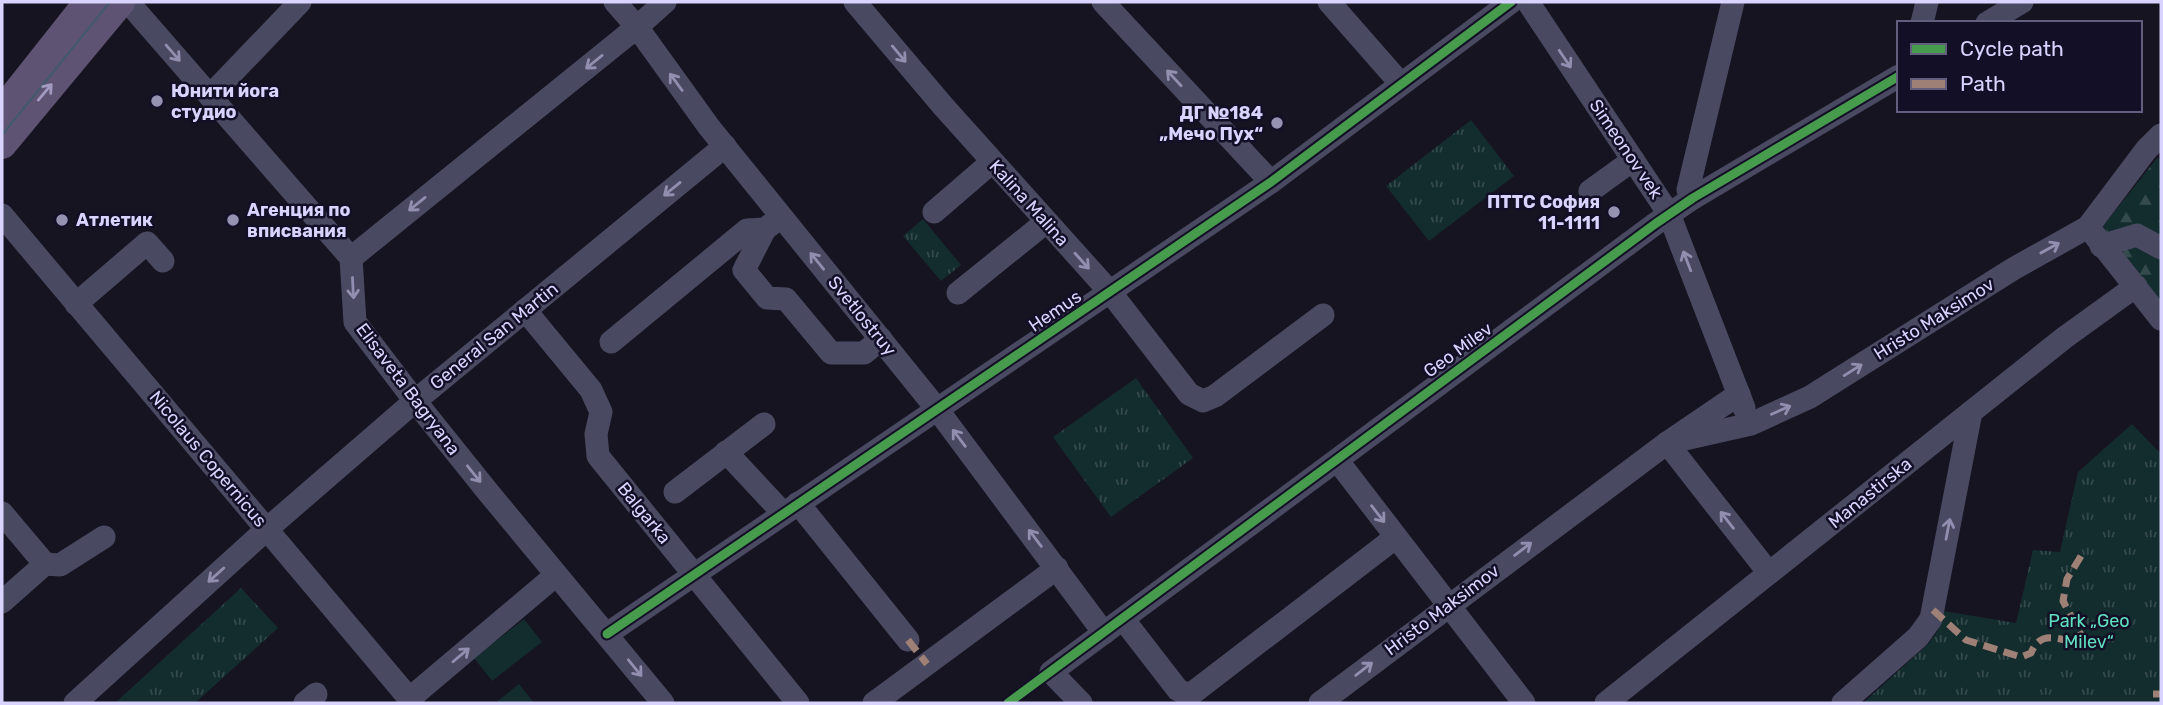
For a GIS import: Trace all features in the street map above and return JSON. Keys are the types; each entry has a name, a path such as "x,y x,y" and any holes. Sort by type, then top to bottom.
{"main road":[{"path":"2,112 89,2"},
{"path":"2,144 120,2"}],"street":[{"path":"128,2 351,258 665,2"},
{"path":"210,96 300,2"},
{"name":"Svetlostruy","path":"615,2 637,27 725,146 773,223 881,339 1057,568 1178,690 1190,695 1396,537"},
{"name":"Kalina Malina","path":"855,2 992,162 1111,293 1189,394 1203,401 1215,396 1323,315"},
{"path":"1103,2 1271,182"},
{"path":"1329,2 1401,83"},
{"name":"Hemus","path":"607,634 1271,182 1511,2"},
{"name":"Simeonov vek","path":"1528,2 1669,215 1751,424"},
{"path":"1922,21 1927,2"},
{"path":"1990,21 2022,2"},
{"path":"1693,198 1688,190 1729,3"},
{"name":"Geo Milev","path":"1081,703 1051,671 1693,198 1897,77"},
{"name":"Hristo Maksimov","path":"1667,443 1751,424 1810,397 2013,269 2088,227 2146,150 2161,135"},
{"name":"General San Martin","path":"75,703 267,529 415,401 725,146"},
{"path":"1590,191 1633,160"},
{"path":"934,212 992,162"},
{"name":"Nicolaus Copernicus","path":"2,215 411,701"},
{"path":"962,282 1042,217"},
{"path":"773,223 744,270 767,298 786,299 831,353 864,353 881,339"},
{"path":"611,342 747,230 773,223"},
{"path":"2088,227 2161,319"},
{"path":"2101,246 2137,235 2161,248"},
{"path":"76,304 147,243 163,261"},
{"name":"Elisaveta Bagryana","path":"351,258 355,322 415,401 663,703"},
{"name":"Manastirska","path":"1606,703 1972,412 2136,286"},
{"name":"Balgarka","path":"525,310 592,390 601,412 596,434 598,456 798,703"},
{"name":"Hristo Maksimov","path":"1320,703 1667,443 1739,394"},
{"path":"1843,703 1927,626 1933,610 1972,412"},
{"path":"675,492 764,424"},
{"path":"1667,443 1769,573"},
{"path":"726,452 790,508 908,640"},
{"path":"1337,460 1524,703"},
{"path":"2,513 45,564"},
{"path":"2,602 45,564 60,565 104,537"},
{"path":"874,703 1057,568"},
{"path":"411,701 556,575"}],"green space":[{"path":"1471,120 1514,176 1429,241 1386,186"},
{"path":"2157,158 2161,160 2161,304 2100,230"},
{"path":"923,219 961,265 941,281 903,236"},
{"path":"1136,378 1193,458 1111,517 1053,437"},
{"name":"Park „Geo Milev“","path":"2132,424 2161,454 2161,703 1863,703 1927,645 1937,632 1943,611 2016,623 2033,550 2060,552 2078,472"},
{"path":"241,588 278,628 195,703 115,703"},
{"path":"524,619 542,642 492,681 474,658"},
{"path":"519,684 534,703 495,703"}],"tram line":[{"path":"2,135 110,2"}],"marked path":[{"path":"2081,556 2067,579 2063,601 2082,637"},
{"path":"1933,610 1966,640 2021,657 2031,653 2039,641 2044,639 2074,642"},
{"path":"908,640 927,664"},
{"path":"2153,694 2161,694"}],"cycle path":[{"path":"607,634 1271,182 1511,2"},
{"path":"1008,703 1655,224 1693,198 1897,77"}],"place":[{"name":"Юнити йога студио","path":"157,101"},
{"name":"ДГ №184 „Мечо Пух“","path":"1277,123"},
{"name":"ПТТС София 11-1111","path":"1614,212"},
{"name":"Атлетик","path":"62,220"},
{"name":"Агенция по вписвания","path":"233,220"}]}
